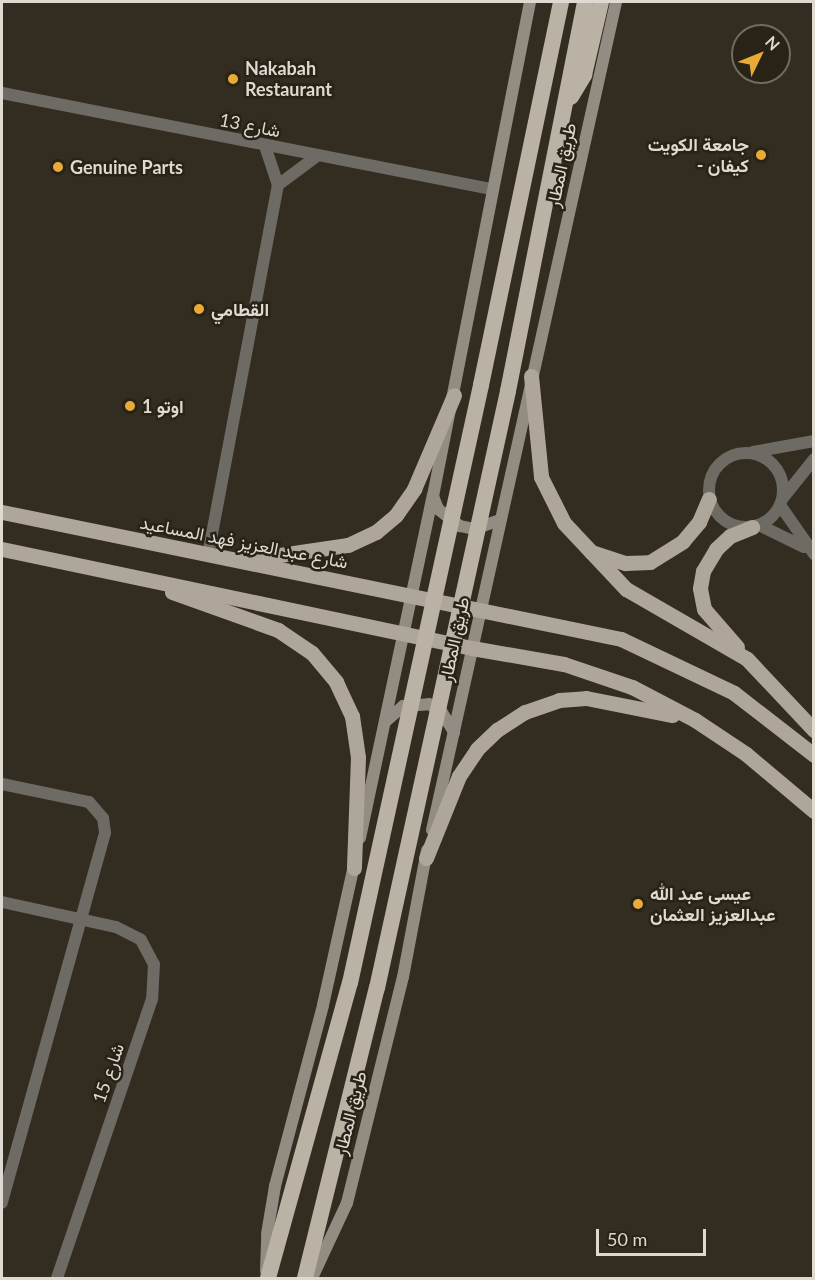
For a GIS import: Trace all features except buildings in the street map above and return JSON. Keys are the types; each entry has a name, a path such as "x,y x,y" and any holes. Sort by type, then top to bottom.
{"highway":[{"path":"545,84 542,45 549,2"},
{"name":"طريق المطار","path":"267,1278 350,983 481,385 561,2"},
{"name":"طريق المطار","path":"305,1278 377,988 508,391 585,2"},
{"path":"565,105 584,75 601,2"}],"main road":[{"name":"طريق المطار","path":"267,1278 267,1234 275,1186 323,1005 354,868 454,395 492,189 530,2"},
{"name":"طريق المطار","path":"312,1278 348,1203 403,977 426,858 531,376 616,2"},
{"path":"531,376 543,485 564,523 626,589 747,658"},
{"path":"235,561 348,545 376,532 396,515 414,489 454,395"},
{"path":"433,496 438,509 460,526 481,528 500,520"},
{"path":"588,551 625,563 650,562 683,541 699,522 709,499"},
{"name":"شارع عبد العزيز فهد المساعيد","path":"2,512 580,629 638,646 734,693 813,755"},
{"path":"755,526 730,536 716,549 703,571 700,596 711,620 813,730"},
{"path":"2,549 110,570 403,634 564,664 632,687 695,720 746,754 813,811"},
{"path":"110,570 278,630 312,653 330,675 352,716 358,757 354,868"},
{"path":"426,858 459,776 477,749 497,730 525,712 559,700 586,698 624,702 695,720"},
{"path":"384,723 392,712 416,703 441,711 454,732"}],"street":[{"name":"شارع 13","path":"2,93 492,189"},
{"path":"208,555 278,185 265,146"},
{"path":"278,185 317,156"},
{"path":"812,552 755,526 725,521 709,499 714,470 729,456 744,452 777,450 813,441"},
{"path":"744,452 757,454 774,466 781,479 781,502 812,552"},
{"path":"755,526 781,502 813,459"},
{"path":"2,784 89,802 103,818 105,832 2,1203"},
{"name":"شارع 15","path":"2,902 116,927 141,940 154,964 152,999 57,1278"}],"place":[{"name":"Nakabah Restaurant","path":"233,79"},
{"name":"جامعة الكويت - كيفان","path":"761,155"},
{"name":"Genuine Parts","path":"58,167"},
{"name":"القطامي","path":"199,309"},
{"name":"اوتو 1","path":"130,406"},
{"name":"عيسى عبد الله عبدالعزيز العثمان","path":"638,904"}]}
